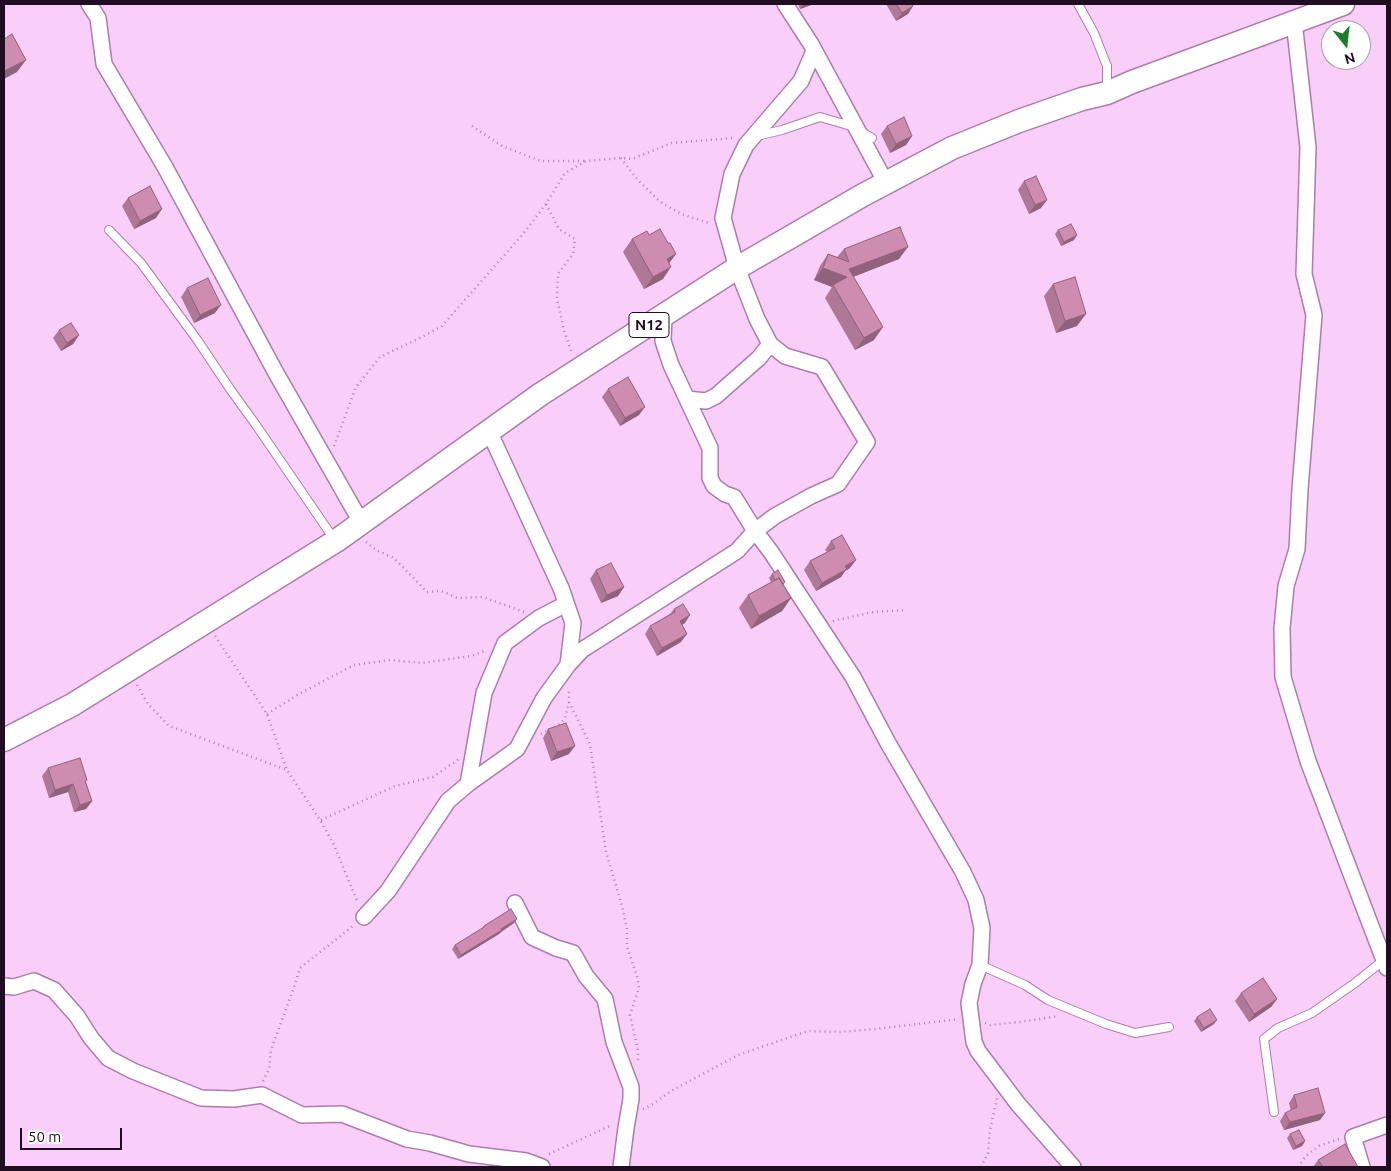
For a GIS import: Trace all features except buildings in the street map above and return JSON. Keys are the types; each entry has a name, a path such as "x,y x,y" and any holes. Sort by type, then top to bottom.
{"main road":[{"name":"N12","path":"4,740 72,705 206,622 349,531 541,394 737,268 863,195 952,148 1019,121 1082,99 1107,94 1132,82 1343,4"}],"street":[{"path":"89,4 98,18 104,64 165,167 276,373 328,464 349,531"},
{"path":"785,4 814,51 886,183"},
{"path":"1294,21 1308,147 1304,274 1314,315 1297,549 1286,586 1282,628 1283,678 1308,761 1386,964"},
{"path":"364,918 388,891 448,801 516,749 544,698 568,665 582,650 737,551 755,531 775,516 811,496 838,484 866,442 822,367 784,356 770,344 737,268 723,218 732,174 746,145 802,81 814,51"},
{"path":"664,316 663,341 671,365 710,448 710,478 714,486 725,494 734,496 755,531 854,677 888,743 963,872 976,900 982,928 980,964 969,1003 974,1042 978,1051 1018,1104 1074,1167"},
{"path":"687,399 706,401 716,396 758,358 770,344"},
{"path":"489,431 561,588 573,623 568,665"},
{"path":"468,784 484,693 505,643 539,618 566,604"},
{"path":"515,903 532,937 573,954 586,976 605,999 614,1042 631,1087 621,1167"},
{"path":"4,986 14,987 34,981 54,990 77,1016 91,1038 108,1058 133,1071 201,1098 234,1099 262,1094 302,1115 342,1114 407,1139 430,1143 469,1154 526,1161 537,1165"},
{"path":"1362,1167 1353,1137 1387,1125"}],"lane":[{"path":"1078,4 1094,33 1108,66 1107,94"},
{"path":"755,136 782,130 820,117 851,126 872,138"},
{"path":"110,230 141,263 256,425 349,531"},
{"path":"980,964 1025,985 1048,1000 1135,1034 1169,1027"},
{"path":"1274,1112 1264,1039 1278,1028 1312,1013 1386,964"}],"path":[{"path":"472,126 502,146 541,161 632,159 672,143 755,136"},
{"path":"621,158 636,178 659,201 681,214 708,221 728,237"},
{"path":"328,464 356,387 380,357 442,326 523,234 546,204 565,173 586,161"},
{"path":"546,204 558,229 575,239 573,254 558,274 557,298 564,331 578,371"},
{"path":"349,531 376,550 394,558 427,592 441,591 458,598 483,597 539,618"},
{"path":"819,624 873,612 905,610"},
{"path":"206,622 268,714 287,770 334,845 364,918 300,968 271,1050 269,1069 255,1096"},
{"path":"268,714 298,694 354,665 390,660 422,663 470,656 505,643"},
{"path":"516,749 560,724 565,718 569,702 568,665"},
{"path":"128,670 148,704 169,726 287,770"},
{"path":"569,702 590,744 606,852 622,906 627,929 627,947 638,976 638,988 630,1015 638,1050 638,1065 631,1087"},
{"path":"320,820 395,786 432,777 474,748"},
{"path":"537,1165 552,1153 608,1128 738,1055 808,1031 840,1032 971,1018 990,1025 1037,1020 1078,1012"},
{"path":"982,1167 988,1153 990,1130 1001,1082"},
{"path":"1298,1167 1306,1156 1320,1146 1336,1139 1353,1137"}]}
